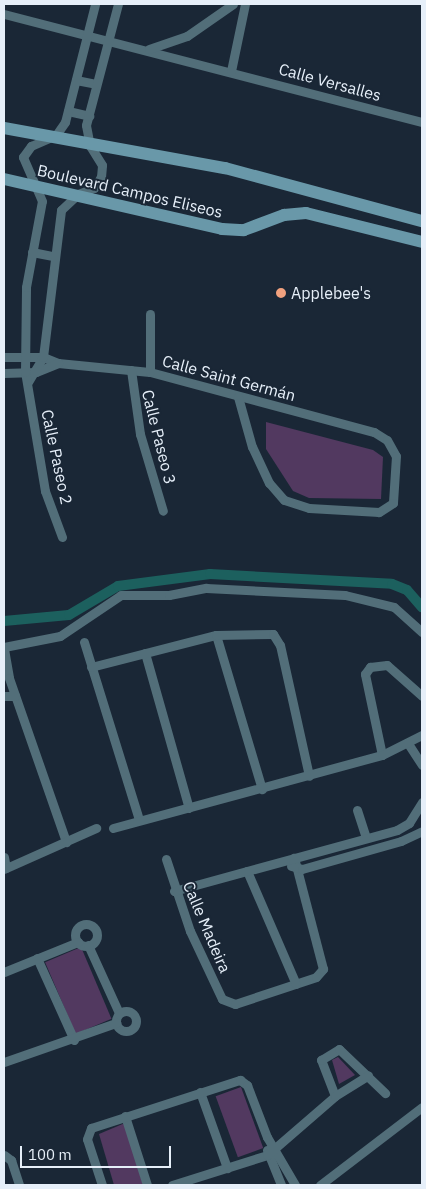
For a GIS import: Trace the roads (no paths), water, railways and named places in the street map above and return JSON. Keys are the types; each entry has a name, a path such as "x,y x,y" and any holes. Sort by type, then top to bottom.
{"main road":[{"name":"Boulevard Campos Eliseos","path":"4,128 90,146 225,168 422,221"},
{"name":"Boulevard Campos Eliseos","path":"4,179 78,194 222,229 244,230 284,215 306,213 422,242"}],"street":[{"path":"38,186 26,171 23,157 31,146 52,138 62,127 68,111 95,4"},
{"path":"28,382 36,372 43,357 52,256 61,210 78,194 94,188 101,178 102,165 90,146 88,116 118,4"},
{"path":"145,50 187,36 233,4"},
{"path":"231,71 245,4"},
{"name":"Calle Versalles","path":"4,14 231,71 422,122"},
{"path":"76,80 96,84"},
{"path":"68,111 88,116"},
{"name":"Calle Paseo 2","path":"38,186 42,201 39,231 32,252 26,287 25,372 45,491 62,537"},
{"path":"39,231 56,233"},
{"path":"32,252 52,256"},
{"path":"150,314 150,372"},
{"name":"Calle Saint Germán","path":"4,357 43,357 58,363 150,372 374,432 387,440 397,465 395,498 389,509 296,505 284,500 270,483 252,447 238,397"},
{"name":"Calle Saint Germán","path":"4,373 36,372 58,363"},
{"name":"Calle Paseo 3","path":"131,370 140,434 163,511"},
{"path":"66,842 15,696 4,648 60,636 121,594 169,594 206,588 345,595 394,606 422,632"},
{"path":"91,667 216,636 260,631 277,639 309,776"},
{"path":"216,636 262,789"},
{"path":"84,642 139,820"},
{"path":"145,653 189,808"},
{"path":"382,755 365,674 370,668 387,665 422,696"},
{"path":"4,696 15,696"},
{"path":"113,828 382,755 409,745 422,735"},
{"path":"409,745 422,765"},
{"path":"174,891 366,838 409,823 422,802"},
{"path":"357,810 366,838"},
{"path":"4,857 5,868 96,828"},
{"path":"282,862 296,868 401,841 422,831"},
{"path":"247,871 296,984 316,977 325,963 294,858"},
{"name":"Calle Madeira","path":"166,859 174,891 228,1003 296,984"},
{"path":"78,942 77,929 90,925 97,936 88,945"},
{"path":"4,972 78,942 88,945 120,1013 116,1024 74,1040 4,1062"},
{"path":"37,958 74,1040"},
{"path":"116,1024 125,1031 135,1024 131,1012 120,1013"},
{"path":"335,1096 321,1060 324,1054 342,1049 385,1093"},
{"path":"172,1185 267,1155 274,1146 335,1096 368,1075"},
{"path":"102,1185 88,1133 125,1116 243,1080 267,1137 274,1146 295,1185"},
{"path":"200,1092 227,1168"},
{"path":"320,1185 422,1106"},
{"path":"125,1116 147,1185"},
{"path":"267,1137 267,1155 281,1185"},
{"path":"4,1155 11,1160 19,1185"}],"waterway":[{"path":"4,621 69,615 118,586 210,574 392,584 407,590 422,607"}],"place":[{"name":"Applebee's","path":"281,293"}]}
